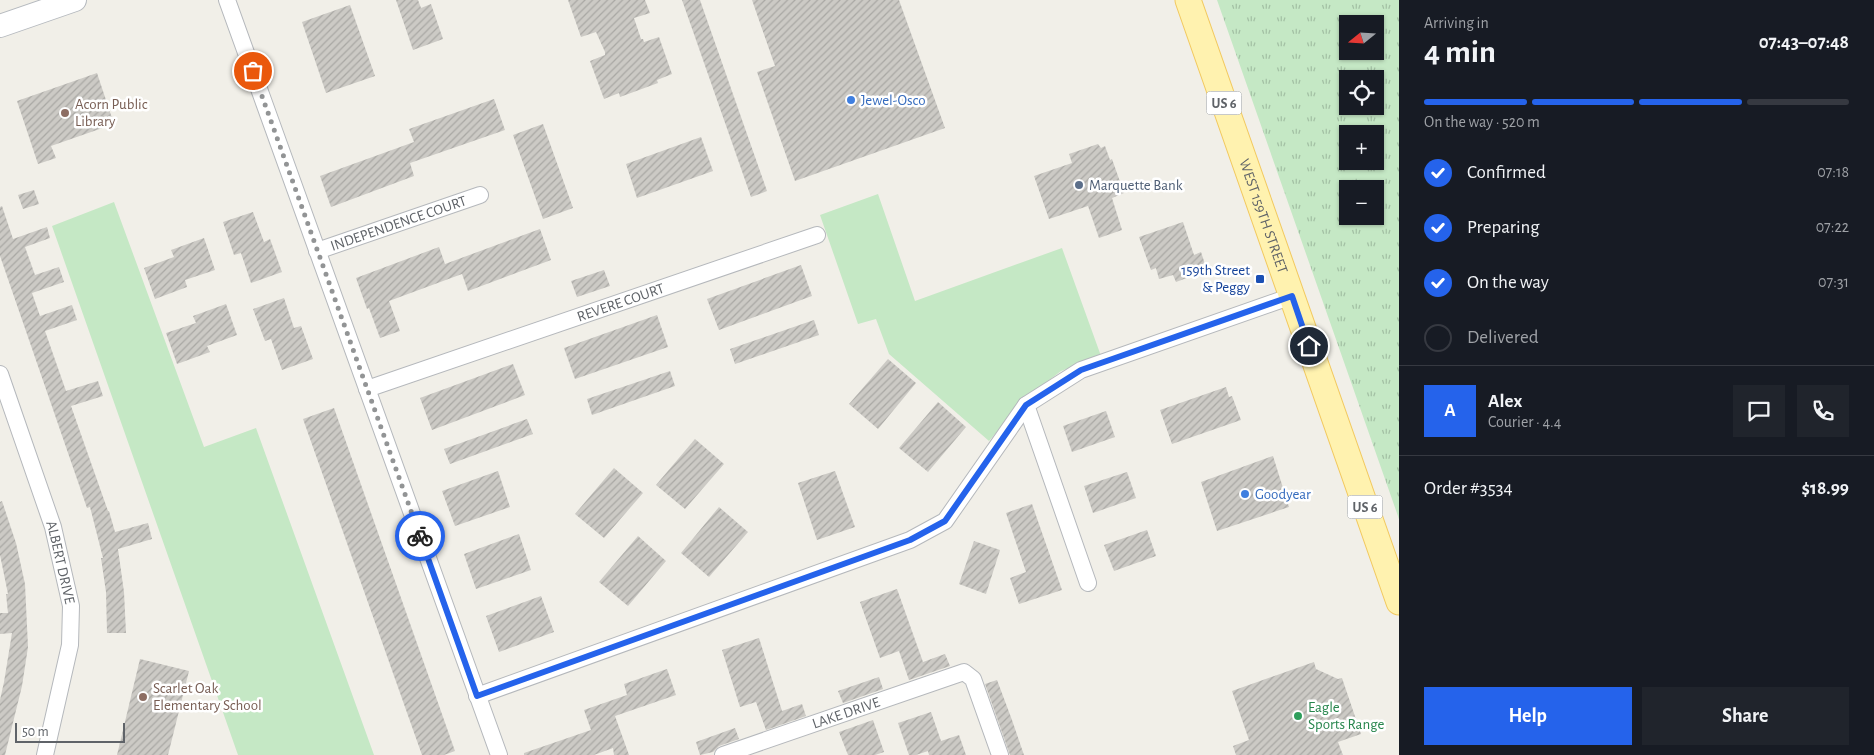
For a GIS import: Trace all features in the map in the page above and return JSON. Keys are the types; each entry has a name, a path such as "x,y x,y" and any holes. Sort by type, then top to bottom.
{"main road":[{"name":"WEST 159TH STREET","path":"1188,0 1399,602"}],"street":[{"path":"0,26 75,0"},
{"path":"227,0 499,755"},
{"name":"INDEPENDENCE COURT","path":"317,251 480,195"},
{"name":"REVERE COURT","path":"367,388 817,235"},
{"path":"477,696 910,540 945,521 1026,405 1081,370 1292,296"},
{"name":"ALBERT DRIVE","path":"0,374 53,527 70,606 70,645 45,755"},
{"path":"1026,405 1088,583"},
{"name":"LAKE DRIVE","path":"724,755 964,672 969,675 976,686 1000,755"}],"green space":[{"path":"1217,0 1399,0 1399,519"},
{"path":"878,194 915,301 1062,248 1101,356 1061,371 1026,398 989,441 889,354 876,319 858,324 820,215"},
{"path":"114,202 204,447 256,428 374,755 238,755 52,226"}],"building":[{"path":"396,0 418,0 421,8 431,4 443,39 413,50"},
{"path":"568,0 645,0 650,13 634,18 641,39 644,42 659,37 672,74 657,80 658,83 620,97 619,93 604,99 590,61 605,55 605,52 596,32 581,37"},
{"path":"682,0 700,0 767,191 751,197"},
{"name":"Jewel-Osco","path":"752,0 899,0 945,128 795,181 757,72 775,66"},
{"path":"350,5 375,76 326,93 302,22"},
{"name":"Acorn Public Library","path":"97,73 114,124 51,146 56,158 38,164 17,101"},
{"path":"494,99 505,130 410,163 414,176 331,207 320,176 414,142 409,129"},
{"path":"543,124 573,208 543,219 513,135"},
{"path":"701,137 713,171 637,198 626,164"},
{"name":"Marquette Bank","path":"1098,144 1101,148 1105,146 1110,160 1112,159 1124,193 1112,198 1122,230 1099,238 1088,206 1049,219 1034,176 1072,163 1069,154"},
{"path":"34,190 39,204 23,209 18,195"},
{"path":"2,206 13,239 47,227 50,238 25,247 35,275 59,267 64,282 32,293 40,316 72,305 77,320 45,331 66,391 98,381 103,396 71,406 115,532 148,523 152,539 118,549 124,592 126,633 107,633 106,592 101,558 103,558 90,507 87,508 0,256 0,207"},
{"path":"253,212 264,242 270,239 282,272 251,283 241,253 234,255 223,222"},
{"path":"1183,222 1194,255 1201,252 1205,264 1198,267 1200,273 1176,282 1173,275 1159,279 1156,268 1151,270 1139,237"},
{"path":"540,229 551,260 468,291 462,274 389,301 400,331 380,338 356,278 439,247 445,264"},
{"path":"204,238 215,270 185,280 187,287 155,299 144,268 174,257 171,250"},
{"path":"801,265 812,296 719,330 707,299"},
{"path":"604,270 610,286 577,297 571,281"},
{"path":"284,298 294,328 301,326 313,359 282,370 271,339 265,341 253,309"},
{"path":"226,304 237,335 207,346 210,352 177,364 166,333 196,323 193,316"},
{"path":"657,315 668,347 575,379 564,348"},
{"path":"814,320 819,335 735,364 730,349"},
{"path":"888,359 916,383 878,429 849,404"},
{"path":"513,364 525,395 432,430 420,398"},
{"path":"670,371 675,386 592,415 587,399"},
{"path":"1226,387 1229,397 1232,396 1241,420 1172,444 1160,410"},
{"path":"938,402 966,427 928,472 899,448"},
{"path":"334,408 455,751 444,755 422,755 303,419"},
{"path":"1106,411 1115,437 1072,452 1063,426"},
{"path":"527,419 533,434 450,464 444,449"},
{"path":"695,439 724,464 685,509 656,485"},
{"name":"Goodyear","path":"1273,456 1289,507 1217,531 1201,482"},
{"path":"614,468 643,493 604,538 575,514"},
{"path":"498,471 510,507 455,526 442,491"},
{"path":"835,471 855,527 817,540 798,483"},
{"path":"1127,472 1136,498 1093,513 1084,486"},
{"path":"2,501 16,543 25,584 28,647 22,686 5,755 0,755 0,700 12,633 0,634 0,613 8,613 6,594 8,594 0,555 0,502"},
{"path":"1032,504 1062,590 1019,604 1010,578 1026,572 1006,513"},
{"path":"719,507 748,532 709,577 681,553"},
{"path":"1147,530 1156,556 1114,571 1104,545"},
{"path":"519,534 531,570 476,589 464,554"},
{"path":"638,536 666,561 628,606 599,582"},
{"path":"974,541 1000,550 986,594 959,584"},
{"path":"897,589 923,662 945,654 950,666 909,680 899,651 880,658 860,602"},
{"path":"541,596 554,632 499,652 486,616"},
{"path":"759,638 782,711 802,704 806,716 766,730 756,702 740,707 722,650"},
{"path":"140,659 189,671 168,755 117,755"},
{"name":"Eagle Sports Range","path":"1314,662 1316,669 1338,679 1342,678 1361,734 1338,742 1343,755 1236,755 1233,746 1249,740 1232,691"},
{"path":"667,669 676,695 615,716 629,755 614,755 613,748 594,755 524,755 524,753 591,730 584,710 627,695 624,684"},
{"path":"879,677 883,689 843,703 838,691"},
{"path":"997,680 1024,755 1010,755 985,684"},
{"path":"931,712 941,741 959,735 966,755 929,755 928,751 909,755 898,723"},
{"path":"873,720 884,752 875,755 848,755 839,732"},
{"path":"735,728 739,739 719,746 713,752 700,755 696,742"}],"way so far":[{"path":"253,71 420,536"}],"place":[{"name":"Jewel-Osco","path":"851,100"},
{"name":"Acorn Public Library","path":"65,113"},
{"name":"Marquette Bank","path":"1079,185"},
{"name":"159th Street & Peggy","path":"1260,279"},
{"name":"Goodyear","path":"1245,494"},
{"name":"Scarlet Oak Elementary School","path":"143,697"},
{"name":"Eagle Sports Range","path":"1298,716"}],"route":[{"path":"420,536 477,696 910,540 945,521 1026,405 1081,370 1292,296 1309,346"}]}
